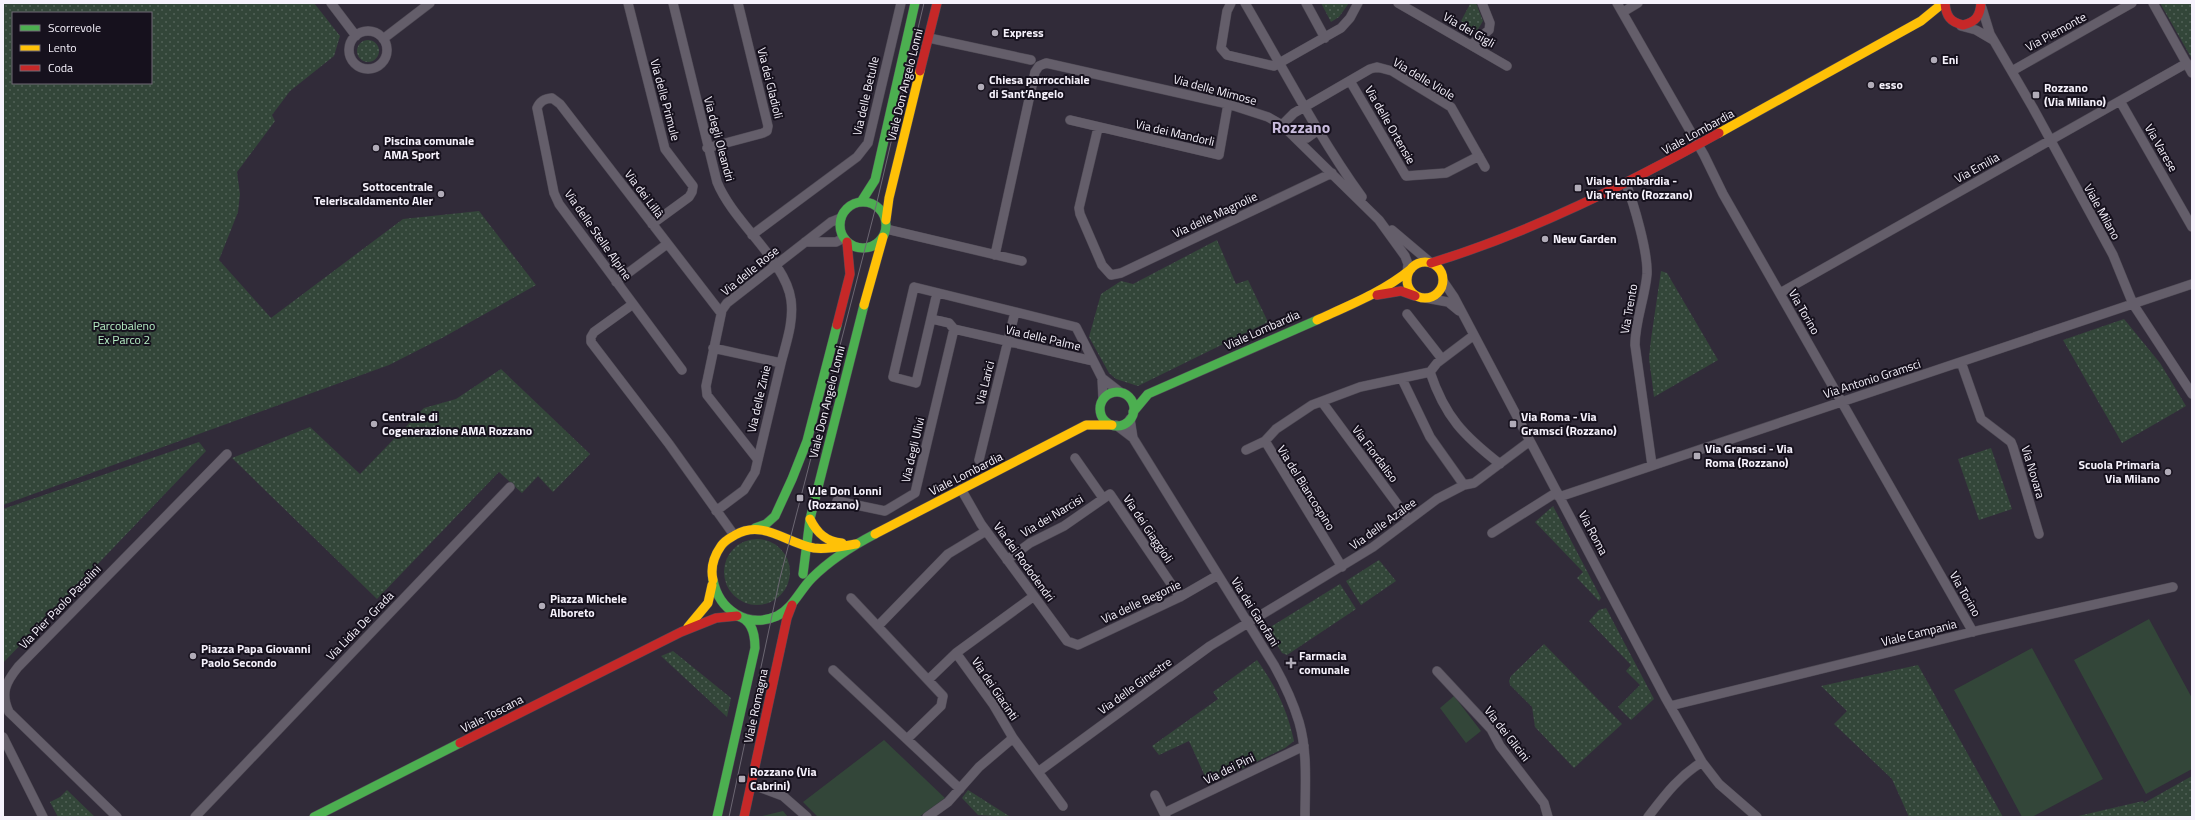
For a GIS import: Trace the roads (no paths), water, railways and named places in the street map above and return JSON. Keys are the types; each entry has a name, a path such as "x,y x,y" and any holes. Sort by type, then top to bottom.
{"street":[{"path":"331,3 356,36"},
{"path":"382,39 430,3"},
{"name":"Via delle Primule","path":"628,3 665,149 693,186 689,197 652,224"},
{"name":"Via degli Oleandri","path":"673,3 707,148 721,192 727,204 776,265 785,279 791,301 791,322 781,363"},
{"name":"Via dei Gladioli","path":"707,148 767,131 768,126 738,3"},
{"name":"Via delle Betulle","path":"752,235 857,157 864,150 868,143 901,3"},
{"name":"Viale Don Angelo Lonni","path":"861,202 875,180 915,3"},
{"name":"Viale Don Angelo Lonni","path":"802,574 810,519 875,262 885,229 889,198 937,3"},
{"path":"1231,3 1227,11 1221,43 1224,52 1265,65 1274,66 1325,38 1345,24 1358,3"},
{"path":"1246,3 1318,130 1341,167 1379,220"},
{"path":"1306,3 1325,38"},
{"name":"Via dei Gigli","path":"1398,3 1507,66"},
{"path":"1471,45 1490,30 1490,23 1482,3"},
{"name":"Via Torino","path":"1617,3 1698,145 1723,194 1973,632"},
{"path":"1623,12 1638,3"},
{"path":"1944,3 1946,15 1959,25 1969,24 1975,21 1980,14 1981,4"},
{"name":"Viale Lombardia","path":"1431,263 1480,248 1626,184 1921,21 1944,3"},
{"name":"Via Piemonte","path":"2012,71 2132,3"},
{"path":"2153,3 2192,73"},
{"name":"Viale Milano","path":"1981,4 1993,40 2012,71 2113,255 2133,304 2192,394"},
{"name":"Viale Lombardia","path":"1921,21 1939,20 1959,25"},
{"name":"Viale Milano","path":"1959,25 1976,30 1993,40"},
{"path":"373,32 386,44 386,56 378,66 368,69 357,66 350,57 350,45 356,36 361,33 373,32"},
{"path":"929,38 1031,60"},
{"name":"Via delle Mimose","path":"995,254 1035,72 1039,66 1048,63 1228,104 1268,117 1282,125 1379,220 1431,263"},
{"name":"Via Emilia","path":"1780,294 2050,140 2187,64"},
{"name":"Via delle Viole","path":"1282,125 1294,113 1305,106 1377,67 1392,71 1451,107 1484,167"},
{"name":"Via delle Ortensie","path":"1350,81 1406,176 1411,177 1446,173 1479,156"},
{"name":"Via dei Lillà","path":"544,99 552,98 560,104 721,313"},
{"name":"Via delle Stelle Alpine","path":"544,99 537,108 554,193 559,204 682,370"},
{"name":"Via Varese","path":"2120,101 2192,227"},
{"name":"Via dei Mandorli","path":"1070,120 1098,128 1219,155 1228,104"},
{"name":"Via delle Magnolie","path":"1098,128 1079,208 1080,214 1099,258 1108,273 1111,275 1121,273 1332,173"},
{"path":"1294,136 1307,138 1318,130"},
{"name":"Via Trento","path":"1626,184 1646,263 1645,291 1637,326 1635,344 1652,465"},
{"path":"861,202 876,206 885,229 878,243 867,248 855,247 846,240 840,225 842,218 849,208 861,202"},
{"name":"Via delle Rose","path":"758,460 707,395 706,386 721,313 727,303 831,222 842,218"},
{"name":"Via delle Mimose","path":"1379,220 1405,256 1408,273"},
{"path":"885,229 1022,261"},
{"path":"805,242 836,242 846,240"},
{"name":"Viale Don Angelo Lonni","path":"755,528 766,524 775,516 787,492 807,440 850,274 846,240"},
{"path":"616,282 667,244"},
{"name":"Viale Lombardia","path":"1443,280 1451,266 1480,248"},
{"path":"1419,262 1431,263 1439,269 1443,280 1439,292 1426,298 1415,296 1408,287 1408,273 1419,262"},
{"name":"Viale Lombardia","path":"1121,393 1136,396 1148,394 1364,299 1408,273"},
{"name":"Via Roma","path":"1443,280 1474,335 1670,706 1702,762 1719,784 1757,817"},
{"name":"Via Antonio Gramsci","path":"1558,494 1652,465 2192,284"},
{"name":"Via delle Palme","path":"937,293 916,383 893,377 914,287 1076,327 1093,361"},
{"name":"Viale Lombardia","path":"1364,299 1398,291 1407,292 1415,296"},
{"name":"Via Roma","path":"1426,298 1448,302 1463,315"},
{"path":"633,304 594,332 591,342 669,444 734,535"},
{"name":"Via Larici","path":"979,460 1015,312"},
{"path":"1407,314 1442,359"},
{"name":"Via delle Palme","path":"932,319 949,323 954,329 1093,361"},
{"name":"Via degli Ulivi","path":"837,501 885,511 915,493 954,329"},
{"path":"1246,450 1265,441 1276,429 1297,414 1322,402 1360,387 1430,372 1442,359 1474,335"},
{"name":"Via delle Zinie","path":"713,348 781,363 758,460"},
{"path":"1093,361 1102,378 1132,403 1131,415 1133,438"},
{"name":"Via Novara","path":"1961,362 1982,419 2011,442 2039,534"},
{"path":"1430,372 1450,416 1471,441 1500,464"},
{"path":"1102,378 1101,417 1133,438"},
{"path":"1402,379 1430,438 1464,485"},
{"path":"1102,402 1108,394 1121,393"},
{"name":"Viale Lombardia","path":"1131,415 1148,394"},
{"name":"Viale Lombardia","path":"1086,425 1102,402"},
{"name":"Via Fiordaliso","path":"1322,402 1409,520"},
{"path":"1114,425 1125,424 1131,415"},
{"name":"Viale Lombardia","path":"856,544 1086,425 1114,425"},
{"name":"Via dei Garofani","path":"1133,438 1274,665 1288,694 1299,722 1304,746 1304,817"},
{"name":"Via del Biancospino","path":"1265,441 1342,567"},
{"name":"Via delle Azalee","path":"1247,622 1342,567 1373,547 1437,499 1464,485 1474,483 1530,441"},
{"name":"Via Pier Paolo Pasolini","path":"117,817 9,712 3,696 4,688 8,679 18,667 227,454"},
{"name":"Via dei Giaggioli","path":"1075,458 1106,496 1180,597"},
{"path":"716,510 744,490 753,477 758,460"},
{"name":"Via Lidia De Grada","path":"195,817 510,487"},
{"name":"Via dei Rododendri","path":"961,490 986,531 1067,642 1072,645"},
{"path":"1492,533 1558,494"},
{"name":"Via dei Narcisi","path":"1007,560 1030,543 1064,526 1106,496"},
{"path":"810,519 819,534 832,543 856,544"},
{"path":"755,528 768,530 805,546 821,549 856,544 820,570 806,584 784,611 770,618 756,620 739,616 722,604 712,583 712,568 715,556 723,544 734,535 755,528"},
{"path":"878,626 948,554 986,531"},
{"path":"781,535 789,541 798,553 802,574 800,589 794,600"},
{"name":"Via delle Begonie","path":"1072,645 1078,645 1180,597 1218,575"},
{"name":"Viale Toscana","path":"681,633 699,617 708,604 712,592 712,583"},
{"name":"Viale Campania","path":"1670,706 1973,632 2173,586"},
{"name":"Via dei Giacinti","path":"928,680 956,653 1034,596"},
{"path":"851,598 943,696 942,706 906,739"},
{"name":"Viale Romagna","path":"744,817 788,613 794,600"},
{"name":"Viale Toscana","path":"314,817 681,633 721,617 733,615 739,616"},
{"name":"Viale Romagna","path":"717,817 756,648 754,631 748,623 739,616"},
{"name":"Via delle Ginestre","path":"1038,772 1210,646 1247,622"},
{"name":"Via dei Giacinti","path":"956,653 993,704 1013,738"},
{"path":"833,670 960,789"},
{"name":"Via dei Glicini","path":"1437,671 1491,729 1500,746 1544,803 1548,817"},
{"path":"3,737 43,817"},
{"path":"927,817 948,802 979,767 1013,738 1064,806"},
{"name":"Via dei Pini","path":"1155,795 1165,815 1304,746"},
{"path":"1648,817 1677,781 1702,762"},
{"path":"751,784 783,796 807,817"}],"tram line":[{"path":"729,817 780,578 876,206 924,3"}],"place":[{"name":"Express","path":"995,33"},
{"name":"Eni","path":"1934,60"},
{"name":"esso","path":"1871,85"},
{"name":"Chiesa parrocchiale di Sant’Angelo","path":"981,87"},
{"name":"Rozzano (Via Milano)","path":"2036,95"},
{"name":"Piscina comunale AMA Sport","path":"376,148"},
{"name":"Viale Lombardia - Via Trento (Rozzano)","path":"1578,188"},
{"name":"Sottocentrale Teleriscaldamento Aler","path":"441,194"},
{"name":"New Garden","path":"1545,239"},
{"name":"Centrale di Cogenerazione AMA Rozzano","path":"374,424"},
{"name":"Via Roma - Via Gramsci (Rozzano)","path":"1513,424"},
{"name":"Via Gramsci - Via Roma (Rozzano)","path":"1697,456"},
{"name":"Scuola Primaria Via Milano","path":"2168,472"},
{"name":"V.le Don Lonni (Rozzano)","path":"800,498"},
{"name":"Piazza Michele Alboreto","path":"542,606"},
{"name":"Piazza Papa Giovanni Paolo Secondo","path":"193,656"},
{"name":"Farmacia comunale","path":"1291,663"},
{"name":"Rozzano (Via Cabrini)","path":"742,779"}],"district":[{"name":"Rozzano","path":"1301,127"}],"park label":[{"name":"Parcobaleno Ex Parco 2","path":"124,333"}]}
